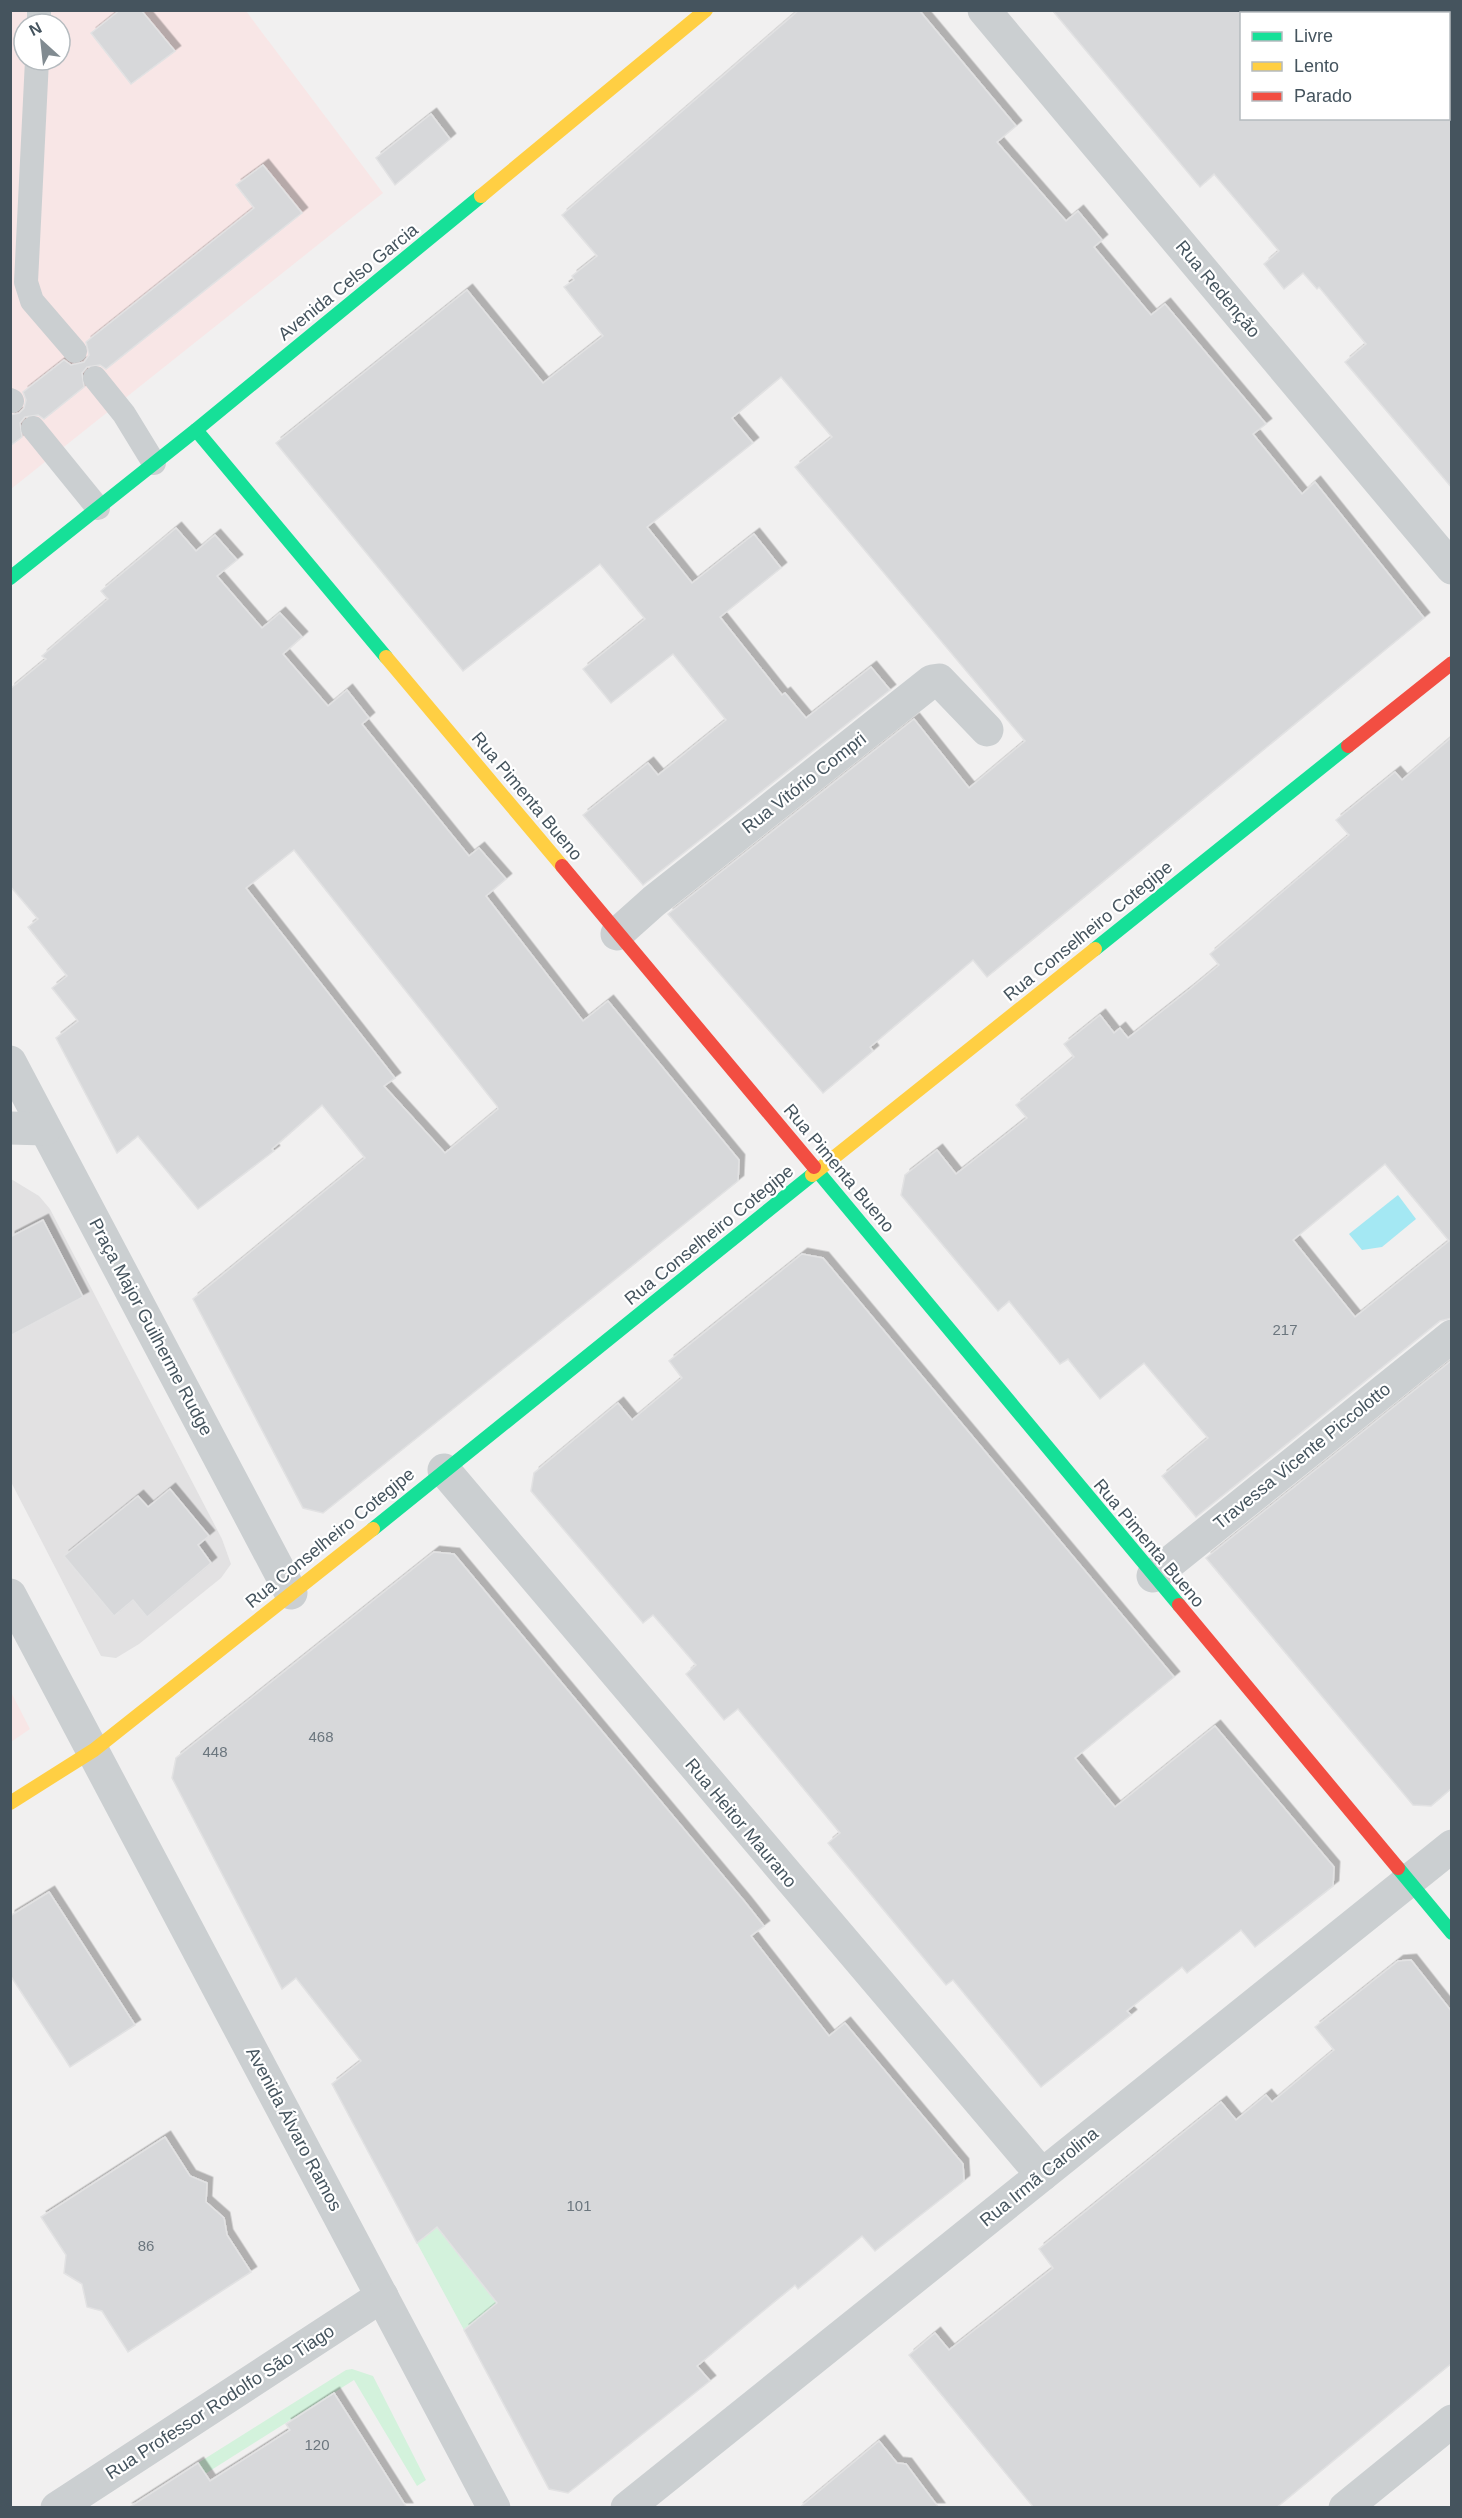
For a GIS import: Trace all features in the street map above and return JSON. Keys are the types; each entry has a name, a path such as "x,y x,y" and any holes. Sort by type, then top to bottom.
{"street":[{"name":"Avenida Celso Garcia","path":"10,578 196,430 706,10"},
{"name":"Rua Redenção","path":"984,10 1452,568"},
{"name":"Rua Pimenta Bueno","path":"196,430 818,1171 1452,1933"},
{"name":"Rua Conselheiro Cotegipe","path":"10,1803 94,1750 361,1539 444,1470 1452,663"},
{"name":"Rua Vitório Compri","path":"617,934 932,681 939,680 987,730"},
{"name":"Praça Major Guilherme Rudge","path":"10,1062 291,1593"},
{"path":"10,1128 45,1129"},
{"name":"Travessa Vicente Piccolotto","path":"1153,1576 1452,1336"},
{"name":"Rua Heitor Maurano","path":"444,1470 1041,2175"},
{"path":"10,1594 94,1750"},
{"name":"Avenida Álvaro Ramos","path":"94,1750 494,2508"},
{"name":"Rua Irmã Carolina","path":"627,2508 1452,1846"},
{"name":"Rua Professor Rodolfo São Tiago","path":"57,2508 382,2296"},
{"path":"1344,2508 1452,2421"}],"lane":[{"path":"36,72 27,291 75,351"},
{"path":"95,378 124,414 154,463"},
{"path":"33,428 98,508"}],"shaded area":[{"path":"11,11 246,11 383,193 11,489"},
{"path":"11,1179 39,1196 50,1209 222,1539 231,1564 221,1578 139,1644 116,1658 101,1656 11,1482"},
{"path":"11,1692 30,1729 10,1742"}],"green space":[{"path":"437,2227 497,2303 464,2330 417,2243"},
{"path":"352,2369 373,2376 426,2480 417,2486 354,2380 205,2474 198,2463 346,2370"}],"water":[{"path":"1398,1195 1416,1219 1382,1247 1362,1250 1349,1234"}],"building":[{"path":"120,10 141,10 175,51 131,84 91,33"},
{"path":"799,10 919,10 1016,126 997,142 1066,221 1078,211 1102,240 1094,247 1151,315 1165,304 1266,424 1253,434 1302,494 1315,482 1424,618 987,977 973,960 870,1047 873,1051 823,1093 668,914 914,719 969,788 1025,741 795,467 832,437 781,377 732,418 753,443 647,527 692,583 754,534 781,568 720,617 782,695 785,693 806,718 871,667 890,690 643,885 583,815 648,763 658,775 726,720 673,654 611,703 583,669 645,619 600,564 463,671 276,443 467,290 543,383 603,336 564,287 574,280 572,276 597,256 562,215"},
{"path":"1052,10 1242,10 1240,12 1240,120 1450,120 1452,118 1452,488 1345,362 1366,344 1319,287 1317,289 1303,273 1284,289 1264,264 1279,251 1214,174 1200,187"},
{"path":"431,114 450,139 395,185 376,158"},
{"path":"263,165 302,213 106,369 100,365 87,367 82,373 84,387 44,419 38,415 25,417 20,423 22,437 10,446 10,415 19,413 24,408 26,400 23,392 64,360 71,365 84,362 89,355 86,342 254,208 236,185"},
{"path":"176,528 196,551 215,535 237,560 217,576 262,628 280,613 302,637 283,654 328,706 347,690 369,718 362,724 469,856 479,848 506,879 486,896 583,1021 608,1001 739,1160 738,1181 323,1513 303,1508 193,1299 365,1158 322,1105 272,1149 274,1151 198,1209 138,1136 117,1153 56,1038 78,1021 52,988 67,976 28,927 38,919 10,886 10,689 46,659 42,656 108,599 101,591","holes":["294,850 498,1109 445,1153 384,1086 395,1078 246,888"]},
{"path":"1452,737 1452,1318 1440,1321 1196,1517 1162,1476 1208,1438 1144,1363 1100,1399 1068,1359 1060,1364 1009,1301 998,1311 901,1195 905,1175 937,1150 956,1174 1027,1118 1016,1105 1074,1057 1064,1044 1100,1015 1114,1033 1120,1028 1128,1038 1190,989 1219,965 1210,954 1349,835 1336,820 1395,772 1402,780","holes":["1385,1164 1449,1241 1355,1317 1293,1240"]},
{"path":"43,1220 83,1297 10,1336 10,1237"},
{"path":"802,1254 823,1258 1174,1677 1075,1758 1115,1807 1215,1726 1334,1867 1333,1886 1255,1947 1241,1930 1187,1973 1182,1967 1127,2011 1131,2015 1041,2087 953,1980 946,1985 828,1843 840,1833 738,1709 724,1720 686,1674 696,1665 653,1615 643,1623 531,1491 534,1473 618,1403 632,1420 682,1378 669,1361"},
{"path":"1452,1360 1452,1788 1431,1806 1413,1805 1206,1558"},
{"path":"170,1489 209,1536 198,1545 211,1563 147,1617 133,1600 114,1616 64,1556 138,1496 148,1507"},
{"path":"434,1552 454,1554 745,1902 764,1926 751,1936 829,2036 845,2023 963,2164 964,2181 875,2251 862,2236 798,2289 795,2285 697,2366 710,2381 568,2493 549,2489 464,2330 497,2303 437,2227 417,2243 332,2084 361,2061 296,1978 282,1989 172,1778 176,1758"},
{"path":"49,1892 135,2025 70,2067 10,1975 10,1916"},
{"path":"1411,1960 1452,2012 1452,2363 1276,2508 1034,2508 909,2355 935,2333 949,2350 1053,2268 1039,2249 1221,2102 1236,2120 1266,2095 1272,2102 1334,2050 1315,2027 1398,1961"},
{"path":"165,2137 190,2176 207,2183 206,2202 224,2218 227,2235 251,2272 128,2352 102,2311 87,2307 82,2284 64,2273 66,2255 41,2217"},
{"path":"334,2393 407,2508 128,2508 198,2463 210,2481 290,2430 286,2424"},
{"path":"879,2441 897,2463 906,2464 939,2508 799,2508"}],"traffic: fast":[{"path":"10,578 196,430 481,196"},
{"path":"196,430 386,657"},
{"path":"1095,949 1348,746"},
{"path":"814,1167 1179,1605"},
{"path":"373,1529 812,1175"},
{"path":"1398,1868 1452,1933"}],"traffic: slow":[{"path":"481,196 706,10"},
{"path":"386,657 562,866"},
{"path":"812,1175 1095,949"},
{"path":"10,1803 94,1750 373,1529"}],"traffic: jam":[{"path":"1348,746 1452,663"},
{"path":"562,866 814,1167"},
{"path":"1179,1605 1398,1868"}]}
